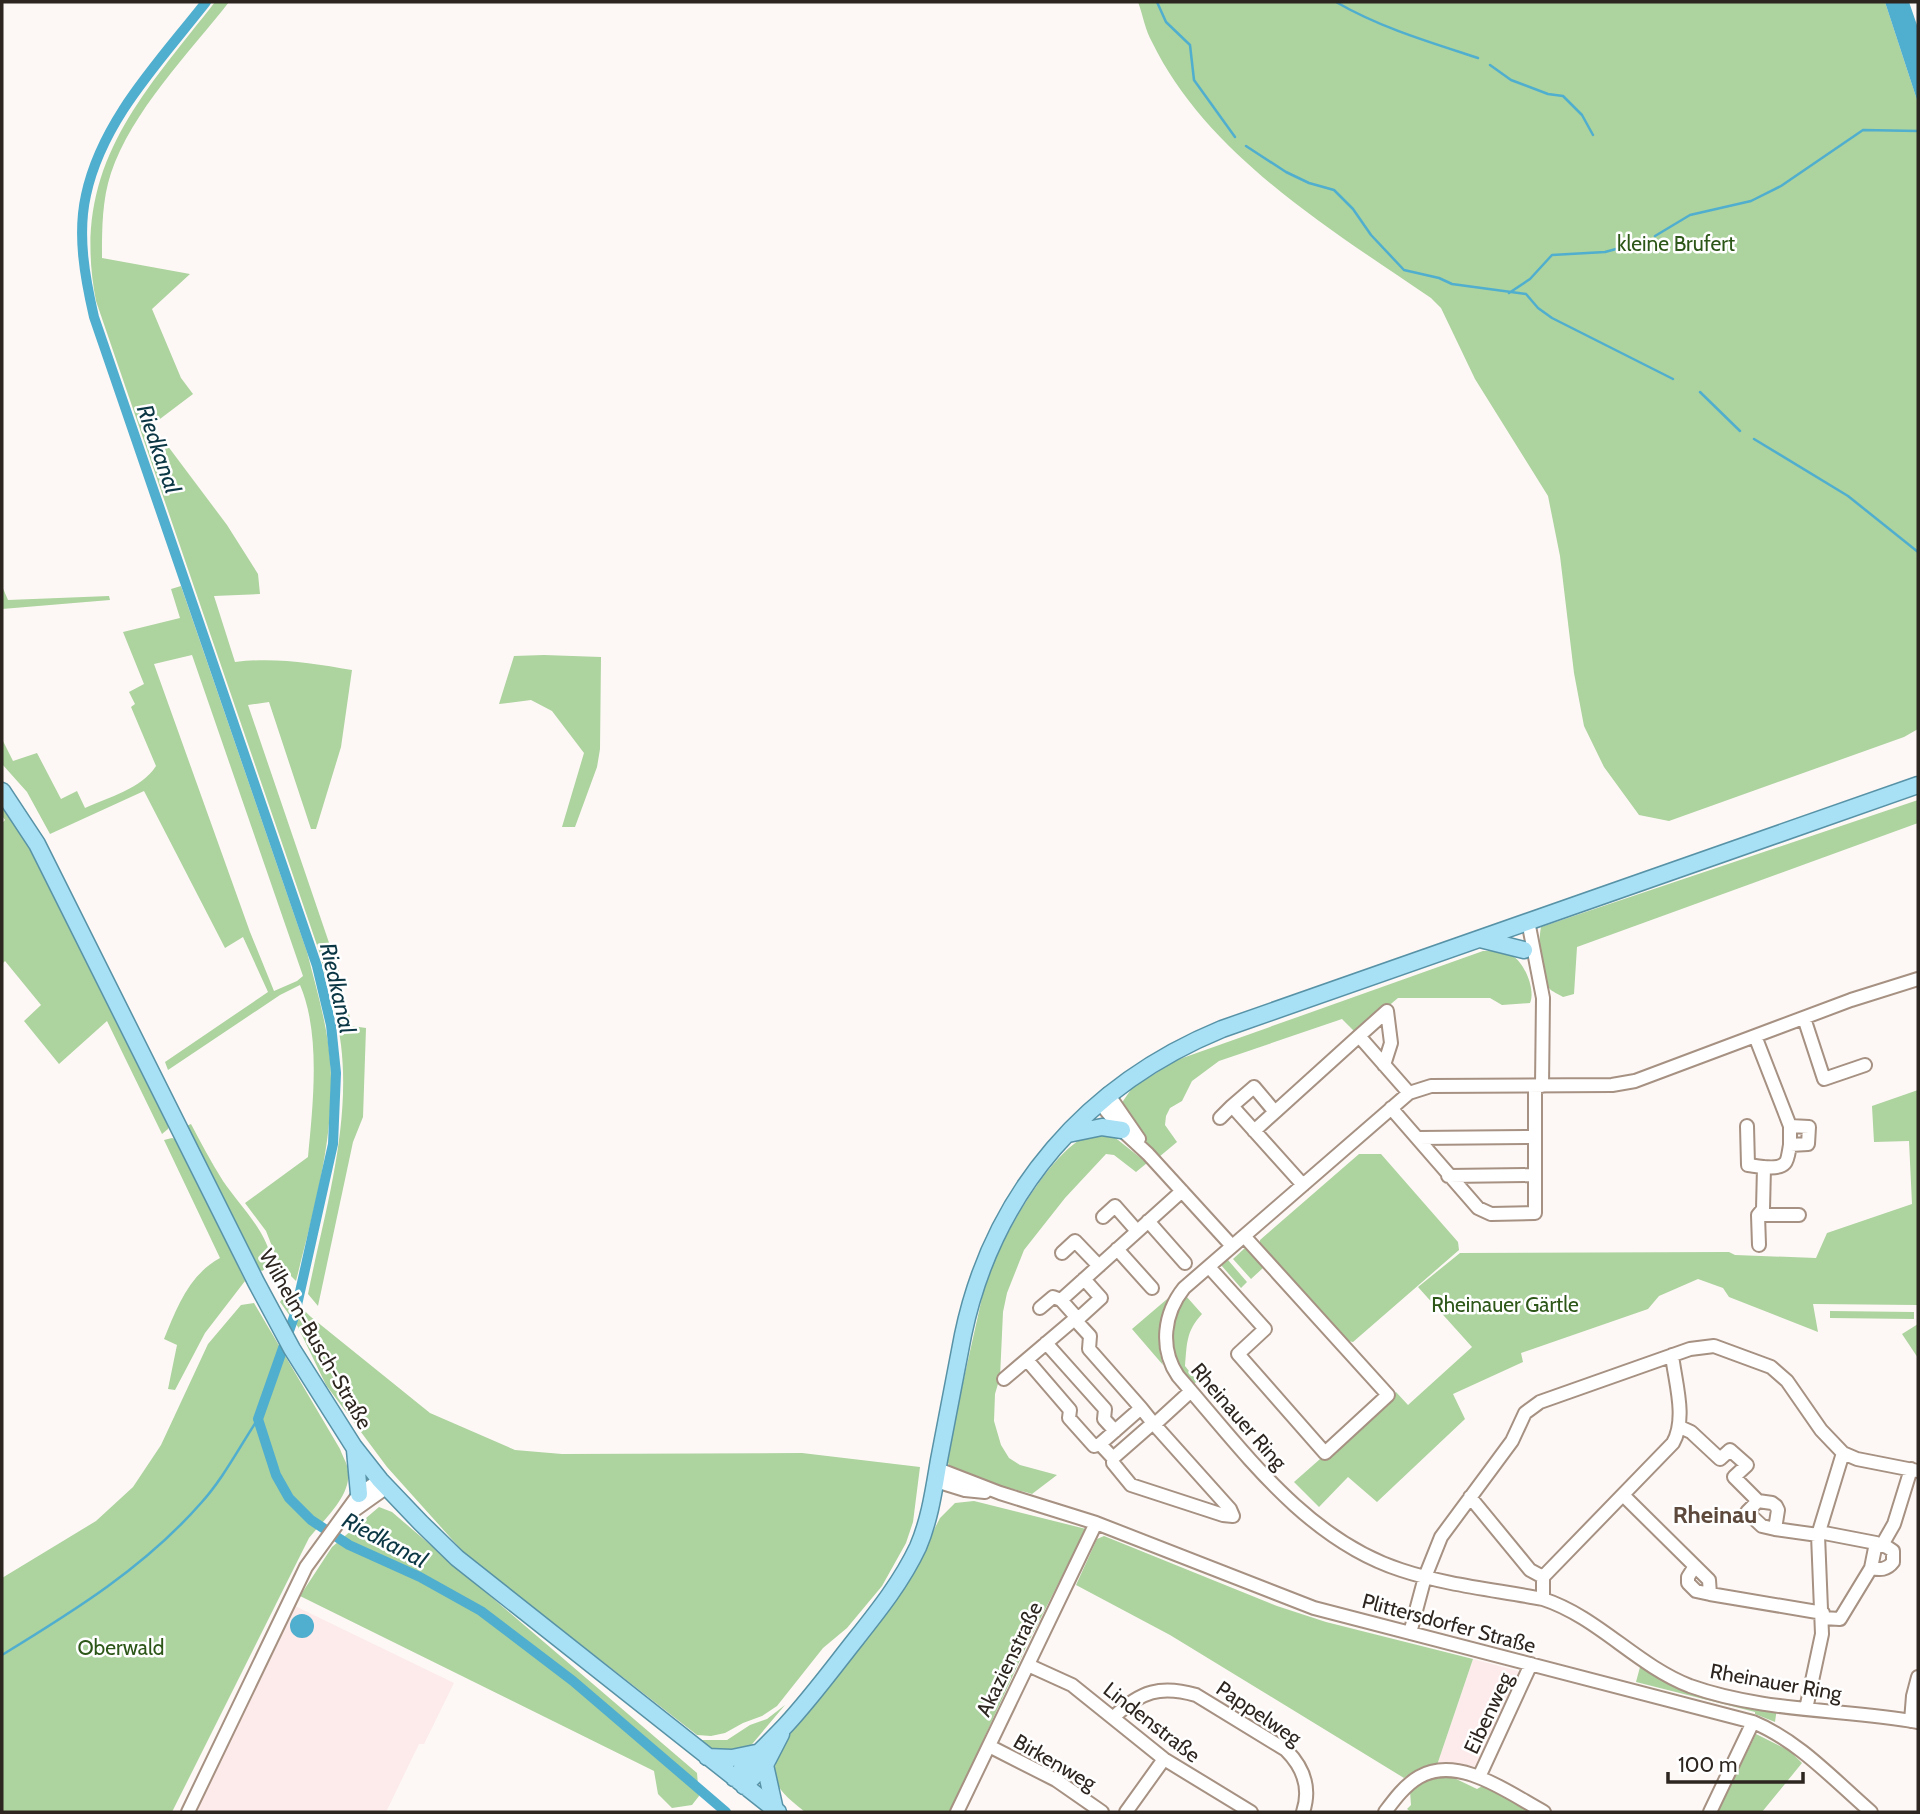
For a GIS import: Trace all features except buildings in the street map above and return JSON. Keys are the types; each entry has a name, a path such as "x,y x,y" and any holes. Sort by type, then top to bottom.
{"main road":[{"path":"739,1782 761,1759 898,1584 914,1556 927,1522 964,1332 985,1264 999,1232 1030,1178 1065,1135 1104,1098 1145,1067 1195,1040 1918,785"},
{"name":"Wilhelm-Busch-Straße","path":"2,791 37,844 292,1349 354,1447 383,1483 457,1558 777,1811"},
{"path":"1478,939 1524,950"},
{"path":"1065,1135 1102,1127 1122,1130"},
{"path":"354,1447 359,1494"},
{"path":"707,1757 761,1759"},
{"path":"761,1759 777,1811"}],"street":[{"path":"1522,923 1524,950 1539,979"},
{"path":"1391,1108 1478,1208 1491,1214 1535,1213 1535,1137 1543,998 1522,923"},
{"name":"Rheinauer Ring","path":"1914,1721 1740,1699 1691,1686 1640,1659 1582,1616 1543,1599 1425,1577 1376,1560 1307,1516 1283,1495 1178,1376 1169,1358 1166,1331 1167,1317 1175,1299 1231,1246 1409,1093 1431,1086 1612,1085 1635,1081 1918,979"},
{"path":"1254,1131 1387,1011 1391,1043 1384,1065"},
{"path":"1804,1018 1824,1079 1865,1065"},
{"path":"1359,1036 1409,1093"},
{"path":"1747,1126 1748,1165 1764,1167 1784,1164 1790,1145 1790,1126 1755,1036"},
{"path":"1220,1118 1254,1087 1275,1112"},
{"path":"1104,1098 1122,1130 1148,1154"},
{"path":"1104,1098 1148,1154 1231,1246"},
{"path":"1232,1107 1303,1185"},
{"path":"1790,1126 1806,1125 1809,1130 1808,1144 1790,1145"},
{"path":"1418,1138 1535,1137"},
{"path":"1759,1245 1758,1215 1763,1209 1764,1167"},
{"path":"1448,1176 1535,1175"},
{"path":"1061,1300 1182,1191"},
{"path":"1103,1217 1115,1206 1138,1231"},
{"path":"1758,1215 1799,1215"},
{"path":"1148,1222 1185,1263"},
{"path":"1209,1267 1265,1329 1238,1354 1325,1453 1388,1395 1244,1236"},
{"path":"1062,1253 1075,1241 1099,1266"},
{"path":"1117,1250 1152,1288"},
{"path":"1004,1379 1101,1298 1084,1279"},
{"path":"1040,1308 1054,1297 1061,1300 1078,1318 1078,1323 1090,1336 1089,1349 1230,1509 1233,1516 1223,1516 1131,1485 1100,1444"},
{"path":"1046,1343 1105,1409 1104,1419 1115,1431"},
{"path":"1410,1633 1425,1577 1441,1537 1513,1441 1528,1408 1696,1347 1714,1346 1771,1367 1787,1381 1821,1430 1843,1452 1857,1459 1914,1470 1894,1524 1879,1544 1871,1568 1840,1619 1696,1591 1688,1583 1688,1577 1695,1566"},
{"path":"1543,1599 1543,1577 1673,1443 1680,1427 1672,1355"},
{"path":"1027,1360 1070,1410 1069,1418 1094,1446 1100,1444 1141,1408"},
{"path":"1113,1458 1191,1391"},
{"path":"1680,1427 1691,1432 1720,1459 1730,1450 1746,1465 1734,1477 1758,1501 1776,1506 1778,1510 1775,1529"},
{"path":"1806,1709 1819,1653 1823,1615 1818,1558 1819,1533 1843,1452"},
{"name":"Plittersdorfer Straße","path":"937,1475 1096,1523 1314,1608 1753,1722 1772,1730 1792,1744 1871,1812"},
{"path":"188,1812 296,1587 322,1543 359,1494 383,1483"},
{"path":"340,1521 383,1483"},
{"path":"1622,1495 1709,1580 1710,1594"},
{"path":"1470,1497 1530,1570 1543,1577"},
{"path":"1758,1501 1747,1513 1762,1526 1879,1544 1893,1551 1893,1562 1883,1569 1871,1568"},
{"name":"Akazienstraße","path":"957,1812 1096,1523"},
{"name":"Eibenweg","path":"1479,1777 1531,1664"},
{"name":"Lindenstraße","path":"1028,1665 1072,1685 1164,1759 1235,1809 1251,1812"},
{"path":"1914,1721 1913,1696 1918,1677"},
{"name":"Pappelweg","path":"1114,1717 1141,1696 1153,1691 1182,1691 1196,1695 1286,1750 1295,1759 1302,1769 1307,1793 1303,1812"},
{"path":"1711,1812 1753,1722"},
{"name":"Birkenweg","path":"989,1746 1056,1780 1102,1812"},
{"path":"1126,1812 1164,1759"},
{"path":"1403,1812 1388,1808 1417,1778 1450,1771 1479,1777 1544,1812"}],"shaded area":[{"path":"295,1606 454,1683 424,1744 419,1744 386,1812 195,1812"},
{"path":"1473,1659 1518,1671 1521,1677 1480,1768 1437,1765"}],"green space":[{"path":"215,2 229,2 163,83 120,150 106,194 102,258 190,274 152,309 181,378 193,394 152,425 227,525 258,574 260,594 214,596 235,662 279,660 352,670 341,747 316,829 311,829 269,702 248,705 339,972 352,1026 366,1028 363,1117 353,1142 318,1306 308,1294 334,1171 342,1108 343,1076 337,1021 319,951 96,301 91,254 93,212 102,173 118,138 161,71"},
{"name":"kleine Brufert","path":"1138,2 1885,2 1918,103 1918,729 1904,737 1669,821 1639,815 1604,767 1584,726 1574,673 1560,556 1548,496 1475,379 1441,308 1431,298 1274,187 1238,154 1205,120 1176,83 1150,37"},
{"path":"2,586 8,600 109,596 110,600 2,609"},
{"path":"181,586 307,952 327,1034 331,1068 328,1135 320,1184 296,1281 279,1264 266,1231 245,1203 308,1157 313,1047 307,1004 300,985 280,995 168,1070 165,1062 268,992 243,937 225,948 144,791 50,834 27,792 2,764 2,739 13,761 37,753 61,799 77,791 85,808 124,792 150,774 156,766 131,707 135,704 129,692 144,684 123,632 180,618 171,589","holes":["192,655 303,976 274,991 250,932 154,664"]},
{"path":"514,656 601,657 600,749 597,767 575,827 562,827 584,753 552,711 531,700 499,704"},
{"path":"1918,800 1918,823 1577,947 1574,994 1563,997 1546,983 1540,959 1541,927"},
{"path":"2,802 22,830 169,1123 168,1129 162,1134 107,1021 59,1064 24,1021 41,1005 5,961 2,964 2,823 5,820 2,816"},
{"path":"1483,951 1504,952 1516,958 1530,984 1530,1003 1502,1005 1490,998 1398,998 1356,1033 1342,1019 1219,1061 1192,1081 1182,1101 1170,1108 1165,1125 1177,1142 1159,1157 1133,1126 1121,1104 1132,1088 1177,1060"},
{"name":"Rheinauer Gärtle","path":"1918,1090 1918,1305 1813,1304 1818,1332 1729,1297 1723,1288 1698,1279 1659,1296 1648,1309 1521,1353 1523,1362 1453,1394 1465,1419 1377,1502 1348,1477 1319,1507 1294,1482 1396,1392 1408,1405 1472,1347 1418,1287 1460,1253 1729,1252 1735,1255 1816,1258 1827,1233 1912,1204 1909,1141 1874,1142 1872,1106"},
{"path":"191,1124 223,1181 253,1220 265,1241 272,1264 262,1271 257,1269 184,1127"},
{"path":"1094,1132 1113,1136 1147,1163 1136,1172 1114,1155 1106,1154 1065,1198 1024,1250 1007,1293 1003,1312 1000,1377 995,1394 994,1421 1001,1445 1009,1458 1020,1465 1057,1475 1032,1494 957,1472 948,1463 949,1445 986,1280 994,1262 1016,1218 1045,1175 1077,1141"},
{"path":"164,1140 178,1140 245,1281 205,1333 175,1390 168,1389 177,1345 164,1339 185,1293 200,1273 220,1258"},
{"path":"1359,1154 1381,1154 1458,1242 1459,1250 1353,1342 1348,1341 1260,1248 1260,1240"},
{"path":"1246,1247 1264,1267 1251,1279 1233,1259"},
{"path":"1228,1260 1247,1282 1241,1288 1221,1265"},
{"path":"286,1293 311,1317 430,1413 515,1450 562,1454 802,1453 920,1467 913,1522 906,1543 882,1586 847,1628 823,1648 777,1706 725,1733 697,1735 466,1555 387,1467 326,1385 298,1327 280,1302"},
{"path":"1173,1294 1164,1311 1160,1328 1159,1346 1163,1365 1132,1329"},
{"path":"1186,1296 1202,1314 1190,1332 1187,1344 1185,1366 1197,1381 1193,1385 1179,1364 1172,1330 1179,1307"},
{"name":"Oberwald","path":"254,1303 340,1449 348,1470 346,1489 329,1515 309,1538 172,1812 2,1812 2,1578 96,1521 133,1487 161,1445 208,1344 241,1305"},
{"path":"1830,1311 1914,1312 1914,1319 1830,1318"},
{"path":"1918,1324 1918,1358 1902,1334"},
{"path":"974,1501 1086,1529 1027,1645 950,1812 805,1812 783,1792 774,1775 784,1745 917,1563 940,1518 955,1503"},
{"path":"379,1507 392,1512 697,1773 699,1796 692,1805 672,1808 658,1794 654,1771 300,1596 332,1547"},
{"path":"1104,1536 1277,1606 1326,1622 1473,1659 1437,1765 1426,1767 1404,1778 1170,1635 1076,1585 1097,1539"},
{"path":"1640,1667 1681,1686 1777,1708 1775,1722 1755,1712 1636,1682"},
{"path":"785,1705 748,1749 741,1752 720,1752 695,1737 702,1740 727,1740 750,1725 767,1719"},
{"path":"1756,1734 1790,1751 1802,1763 1762,1812 1720,1812 1718,1811"},
{"path":"1452,1777 1477,1789 1484,1785 1533,1812 1411,1812 1407,1809 1411,1805 1410,1791 1425,1781"}],"water":[{"path":"1885,2 1909,2 1918,28 1918,103"},
{"path":"302,1614 313,1621 314,1626 307,1637 302,1638 291,1631 290,1626 297,1615"}],"waterway":[{"name":"Riedkanal","path":"206,2 135,92 105,142 86,195 82,241 94,317 317,966 331,1025 336,1073 333,1144 295,1314 258,1419 276,1475 289,1498 311,1520 349,1545 420,1577 481,1611 573,1681 726,1812"},
{"path":"1157,2 1166,22 1190,45 1194,80 1235,137"},
{"path":"1336,2 1388,27 1478,58"},
{"path":"1490,65 1511,80 1548,94 1563,96 1582,115 1593,135"},
{"path":"1655,236 1690,215 1751,201 1781,186 1863,130 1918,131"},
{"path":"1246,146 1286,172 1309,183 1334,190 1404,270 1439,278 1452,284 1526,294 1538,308 1552,318 1673,379"},
{"path":"1509,293 1530,279 1552,255 1605,252 1638,243"},
{"path":"1700,392 1740,431"},
{"path":"1754,439 1848,496 1918,552"},
{"path":"2,1655 108,1587 156,1548 209,1494 258,1419"}],"district":[{"name":"Rheinau","path":"1715,1514"}]}
